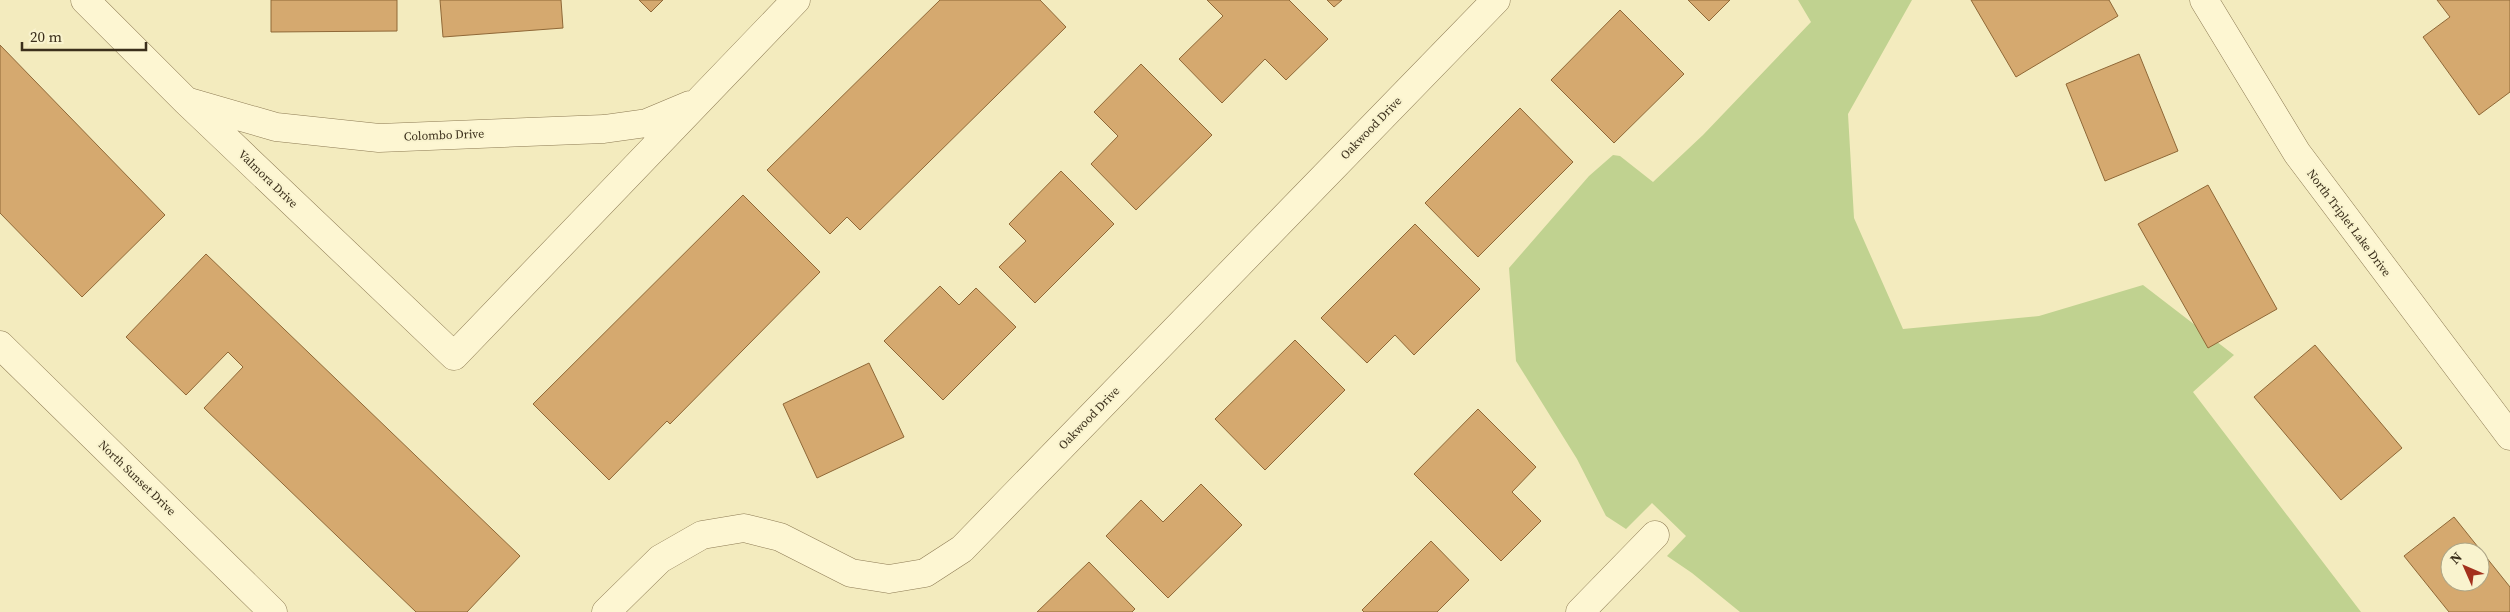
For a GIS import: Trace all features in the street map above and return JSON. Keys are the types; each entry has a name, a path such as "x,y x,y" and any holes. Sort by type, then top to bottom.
{"street":[{"name":"Valmora Drive","path":"84,0 186,101 454,356"},
{"name":"Colombo Drive","path":"454,356 796,0"},
{"name":"Oakwood Drive","path":"606,612 660,559 702,535 744,528 780,537 851,573 889,579 925,573 962,549 1496,0"},
{"name":"North Triplet Lake Drive","path":"2204,0 2297,153 2510,436"},
{"name":"Colombo Drive","path":"186,101 276,127 379,138 604,130 647,123 701,100"},
{"name":"North Sunset Drive","path":"0,345 273,612"},
{"path":"1580,612 1655,535"}],"green space":[{"path":"1798,0 1912,0 1848,114 1854,218 1903,329 2039,316 2143,285 2234,355 2193,392 2361,612 1740,612 1692,573 1667,556 1686,536 1652,503 1626,529 1606,516 1577,459 1516,361 1509,268 1589,176 1613,155 1620,156 1653,182 1703,135 1811,22"}],"building":[{"path":"271,0 397,0 397,31 271,32"},
{"path":"440,0 561,0 563,28 443,37"},
{"path":"639,0 663,0 651,12"},
{"path":"940,0 1040,0 1066,27 860,230 847,217 830,234 767,170"},
{"path":"1207,0 1289,0 1328,39 1286,80 1265,59 1222,103 1179,59 1223,16"},
{"path":"1327,0 1342,0 1334,7"},
{"path":"1688,0 1730,0 1709,21"},
{"path":"1971,0 2109,0 2118,16 2016,77"},
{"path":"2437,0 2510,0 2510,92 2479,115 2423,37 2450,17"},
{"path":"1620,10 1684,74 1614,143 1551,80"},
{"path":"0,45 165,215 82,297 0,213"},
{"path":"2139,54 2178,151 2105,181 2066,84"},
{"path":"1141,64 1212,135 1136,210 1091,164 1118,136 1094,112"},
{"path":"1520,108 1573,162 1478,257 1425,203"},
{"path":"1061,171 1114,224 1035,303 999,267 1026,241 1009,224"},
{"path":"2208,185 2277,309 2208,348 2138,224"},
{"path":"743,195 820,272 670,424 667,421 609,480 533,404"},
{"path":"1415,224 1480,289 1414,355 1395,335 1367,363 1321,318"},
{"path":"206,254 520,556 467,612 416,612 204,408 243,367 228,352 186,395 126,337"},
{"path":"940,286 959,305 976,288 1016,327 943,400 884,341"},
{"path":"1295,340 1345,390 1265,470 1215,419"},
{"path":"2315,345 2402,448 2341,500 2254,397"},
{"path":"869,363 904,437 817,478 783,404"},
{"path":"1478,409 1536,467 1512,492 1541,521 1501,561 1414,474"},
{"path":"1201,484 1242,525 1168,598 1106,536 1141,500 1163,522"},
{"path":"2454,517 2474,542 2440,542 2440,592 2490,592 2490,562 2510,587 2510,612 2449,612 2404,556"},
{"path":"1431,541 1469,580 1437,612 1364,612 1362,610"},
{"path":"1089,562 1135,609 1132,612 1037,612"}]}
